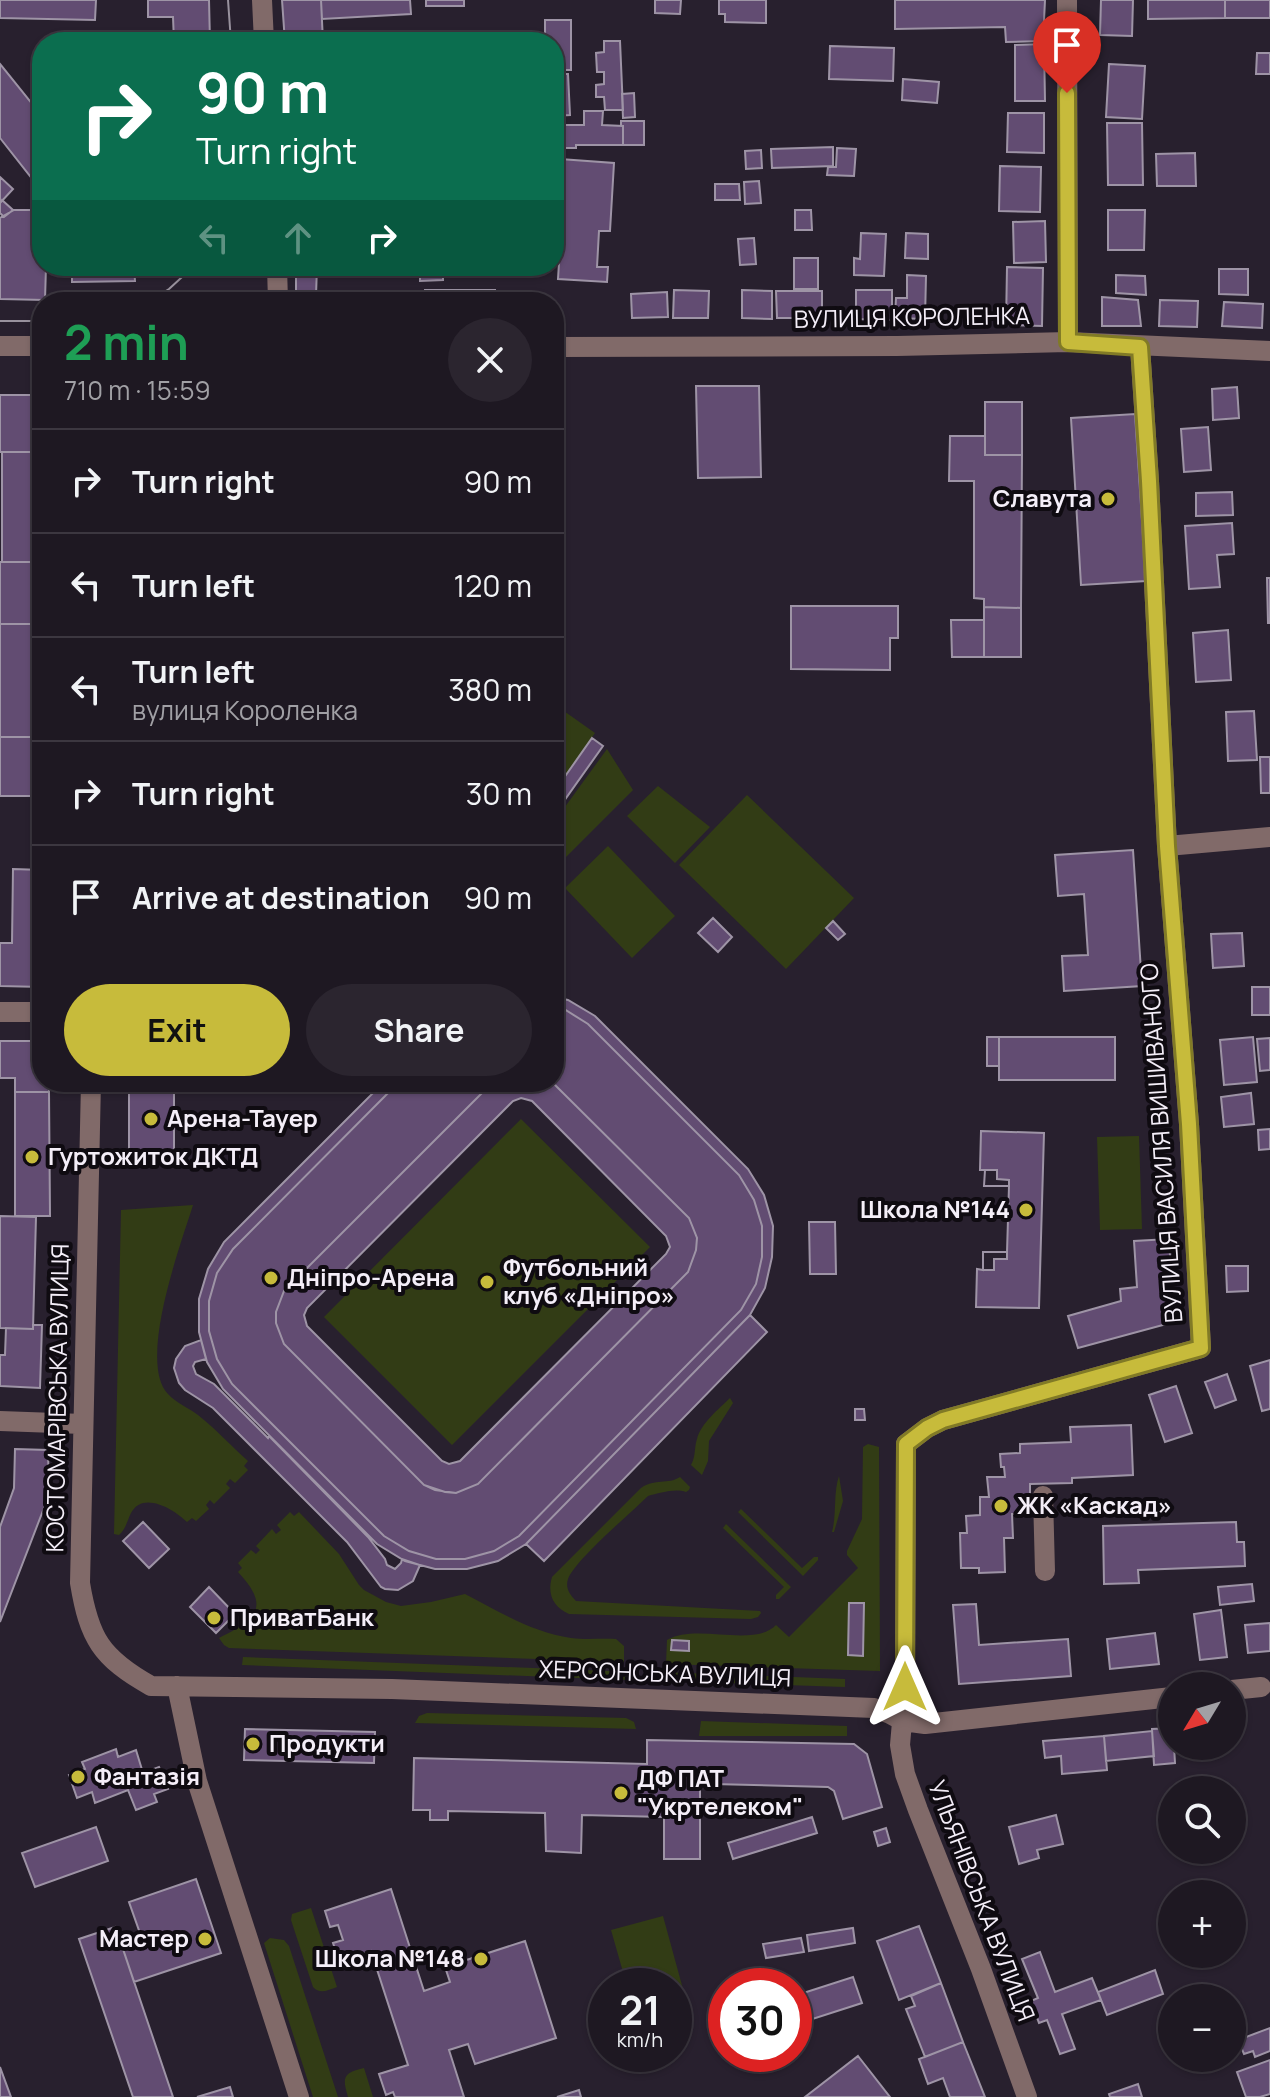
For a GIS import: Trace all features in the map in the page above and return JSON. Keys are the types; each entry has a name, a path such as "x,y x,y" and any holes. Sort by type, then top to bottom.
{"street":[{"path":"262,0 264,32"},
{"path":"1067,0 1068,342"},
{"name":"ВУЛИЦЯ КОРОЛЕНКА","path":"564,347 1068,342 1270,351"},
{"path":"0,346 32,346"},
{"name":"ВУЛИЦЯ ВАСИЛЯ ВИШИВАНОГО","path":"903,1721 906,1444 943,1420 1201,1348 1189,1124 1167,846 1140,347"},
{"path":"1167,846 1270,837"},
{"path":"0,1012 32,1012"},
{"name":"КОСТОМАРІВСЬКА ВУЛИЦЯ","path":"91,1092 80,1583 85,1613 110,1659 151,1686"},
{"path":"0,1421 83,1424"},
{"path":"1043,1496 1045,1571"},
{"name":"ХЕРСОНСЬКА ВУЛИЦЯ","path":"151,1686 392,1689 874,1708 903,1721 925,1724 1158,1699"},
{"path":"177,1686 197,1781 299,2097"},
{"path":"1246,1689 1261,1687"},
{"name":"УЛЬЯНІВСЬКА ВУЛИЦЯ","path":"903,1721 900,1745 905,1774 1027,2097"}],"green space":[{"path":"564,711 595,733 564,778"},
{"path":"607,749 633,790 564,859 564,808"},
{"path":"658,786 710,827 675,863 627,816"},
{"path":"747,795 854,898 786,969 679,865"},
{"path":"608,846 675,916 632,958 565,888"},
{"name":"Футбольний клуб «Дніпро»","path":"521,1119 650,1247 452,1445 324,1317"},
{"path":"1139,1136 1142,1229 1100,1230 1097,1137"},
{"path":"193,1205 164,1302 157,1356 160,1378 171,1397 205,1420 248,1461 244,1466 248,1470 235,1483 230,1479 226,1484 230,1488 214,1504 210,1500 206,1505 209,1509 196,1521 192,1518 187,1522 159,1504 143,1503 136,1506 121,1533 114,1534 121,1210"},
{"path":"730,1398 733,1403 709,1441 708,1461 702,1475 691,1465 699,1433"},
{"path":"868,1444 879,1447 880,1671 666,1664 667,1640 679,1635 754,1635 776,1625 789,1637 858,1568 847,1551 862,1519 863,1447"},
{"path":"839,1476 843,1501 832,1532 836,1490"},
{"path":"680,1477 690,1487 689,1490 648,1496 573,1571 567,1582 570,1594 576,1601 760,1611 758,1617 569,1614 559,1608 551,1594 552,1577 641,1488"},
{"path":"741,1509 802,1568 814,1557 818,1560 803,1576 738,1512"},
{"path":"290,1512 294,1516 299,1512 339,1554 364,1590 386,1602 401,1606 465,1594 543,1631 571,1638 616,1639 624,1646 624,1662 229,1648 219,1638 250,1619 256,1604 248,1584 238,1572 242,1568 238,1563 251,1550 256,1554 260,1550 256,1546 272,1529 276,1534 281,1530 277,1525"},
{"path":"726,1524 791,1587 779,1599 776,1595 784,1587 723,1528"},
{"path":"243,1657 636,1672 629,1680 242,1665"},
{"path":"660,1672 845,1679 845,1687 666,1681"},
{"path":"427,1713 626,1718 634,1722 636,1729 415,1723 419,1716"},
{"path":"701,1721 847,1726 847,1736 699,1736"},
{"path":"311,1908 337,1987 324,1991 313,1987 291,1920 292,1914"},
{"path":"663,1916 677,1968 622,1968 611,1930"},
{"path":"270,1938 284,1940 289,1946 338,2097 313,2097 264,1943"},
{"path":"364,2068 373,2097 348,2097 346,2077"}],"building":[{"path":"0,0 96,0 95,20 0,18"},
{"path":"148,0 209,0 210,32 174,32 173,17 148,17"},
{"path":"282,0 321,0 323,32 284,32"},
{"path":"321,0 410,0 411,14 322,19"},
{"path":"426,0 464,0 464,6 426,6"},
{"path":"655,0 681,0 680,14 655,13"},
{"path":"719,0 766,0 766,23 725,22 725,14 719,14"},
{"path":"895,0 1045,0 1043,41 1006,42 1005,27 895,29"},
{"path":"1101,0 1133,0 1132,36 1100,35"},
{"path":"1148,0 1225,0 1225,18 1148,19"},
{"path":"1225,0 1270,0 1270,18 1225,18"},
{"path":"545,20 571,20 571,70 564,70 564,32 545,32"},
{"path":"604,41 620,41 623,110 605,110 604,97 596,97 596,85 604,84 604,72 597,72 596,53 604,52"},
{"path":"1044,44 1045,101 1015,101 1015,45"},
{"path":"830,46 894,48 893,81 829,79"},
{"path":"1257,53 1270,53 1270,74 1256,74"},
{"path":"0,64 32,104 32,174 30,176 0,138"},
{"path":"1109,64 1145,66 1142,119 1106,117"},
{"path":"564,74 568,74 570,115 564,115"},
{"path":"903,79 939,82 937,103 902,100"},
{"path":"634,93 635,117 623,118 622,94"},
{"path":"584,111 603,111 602,125 623,126 623,145 564,148 564,125 584,125"},
{"path":"1008,113 1044,113 1044,153 1007,152"},
{"path":"621,121 644,121 644,145 623,145"},
{"path":"1107,123 1142,123 1143,185 1108,185"},
{"path":"833,147 833,166 772,168 771,149"},
{"path":"837,148 856,149 854,176 827,175 828,167 836,167"},
{"path":"761,150 762,168 746,169 745,151"},
{"path":"1195,153 1196,186 1157,186 1156,154"},
{"path":"564,159 614,163 610,231 599,231 597,267 608,267 607,282 558,279 558,276 564,276"},
{"path":"1000,166 1041,167 1040,212 999,211"},
{"path":"0,177 13,189 0,203"},
{"path":"759,181 761,203 745,204 744,182"},
{"path":"715,184 739,184 740,200 715,200"},
{"path":"2,200 13,210 4,217 0,213"},
{"path":"14,210 32,210 32,276 46,276 45,292 32,292 32,300 0,299 0,218"},
{"path":"795,210 811,210 812,230 795,230"},
{"path":"1108,210 1145,210 1144,250 1108,250"},
{"path":"1045,221 1046,262 1014,263 1013,222"},
{"path":"861,233 886,234 884,276 854,275 854,258 860,259"},
{"path":"906,233 928,234 928,259 905,258"},
{"path":"754,238 756,264 740,265 738,239"},
{"path":"794,258 818,258 818,289 794,289"},
{"path":"1007,267 1043,268 1042,326 1006,325"},
{"path":"1219,269 1248,269 1248,295 1219,294"},
{"path":"907,275 926,276 925,319 895,318 896,298 907,298"},
{"path":"1116,275 1145,276 1146,295 1116,293"},
{"path":"72,276 135,276 135,281 72,282"},
{"path":"296,276 317,276 316,292 296,292"},
{"path":"420,276 443,276 443,280 420,281"},
{"path":"425,290 495,290 495,292"},
{"path":"674,290 709,291 708,318 673,318"},
{"path":"742,290 772,291 772,319 742,318"},
{"path":"856,290 892,290 892,320 856,319"},
{"path":"776,291 822,291 822,318 777,318"},
{"path":"667,292 668,317 632,318 631,294"},
{"path":"1102,297 1138,300 1141,326 1102,326"},
{"path":"1160,300 1198,301 1197,327 1159,326"},
{"path":"1224,302 1263,304 1262,328 1222,326"},
{"path":"696,386 759,386 761,477 698,478"},
{"path":"1237,387 1239,418 1213,420 1212,389"},
{"path":"0,395 32,395 32,452 0,452"},
{"path":"985,402 1022,402 1022,455 985,455"},
{"name":"Славута","path":"1135,414 1146,581 1081,585 1071,418"},
{"path":"1208,427 1211,470 1184,472 1181,429"},
{"path":"950,436 985,436 985,455 1022,455 1021,608 984,607 984,599 974,598 974,481 949,481"},
{"path":"2,452 32,452 32,562 2,562"},
{"path":"1232,492 1233,515 1196,516 1196,493"},
{"path":"1232,523 1234,554 1217,555 1220,587 1189,589 1185,526"},
{"path":"0,562 32,562 32,624 0,624"},
{"path":"1267,578 1270,578 1270,623 1268,623"},
{"path":"791,606 898,606 898,638 890,638 890,670 791,669"},
{"path":"984,607 1021,608 1021,657 984,657"},
{"path":"951,620 984,620 984,657 952,657"},
{"path":"0,624 32,624 32,737 0,737"},
{"path":"1228,630 1231,680 1196,682 1193,633"},
{"path":"1254,711 1257,760 1228,761 1226,712"},
{"path":"0,737 32,737 32,796 0,796"},
{"path":"592,738 603,746 564,801 564,778"},
{"path":"1260,757 1270,757 1270,793 1261,793"},
{"path":"1133,850 1142,986 1064,991 1062,956 1088,955 1084,894 1058,896 1055,855"},
{"path":"13,869 32,870 32,987 0,986 0,943 12,943"},
{"path":"713,918 732,937 718,952 698,933"},
{"path":"833,921 845,934 838,940 826,928"},
{"path":"1242,933 1244,966 1213,968 1211,934"},
{"path":"1252,987 1270,987 1270,1015 1252,1015"},
{"path":"564,999 595,1016 748,1169 764,1195 773,1226 772,1257 765,1288 750,1315 526,1544 498,1561 467,1569 435,1569 405,1561 377,1544 223,1389 207,1362 199,1332 199,1299 208,1269 224,1242 374,1092 389,1092 233,1249 217,1273 209,1301 209,1331 217,1359 232,1384 384,1536 409,1551 436,1559 465,1559 494,1551 519,1536 741,1310 756,1284 762,1257 762,1226 754,1200 739,1175 588,1024 564,1009"},
{"path":"564,1009 588,1024 739,1175 754,1200 762,1226 762,1257 756,1284 741,1310 519,1536 494,1551 465,1559 436,1559 409,1551 384,1536 232,1384 217,1359 209,1331 209,1301 217,1273 233,1249 389,1092 483,1092 284,1291 276,1312 276,1323 284,1344 424,1485 456,1493 478,1484 688,1272 697,1238 689,1218 562,1092"},
{"path":"1160,1034 1160,1048 1145,1049 1145,1035"},
{"path":"987,1037 999,1037 999,1066 987,1066"},
{"path":"999,1037 1115,1037 1115,1080 999,1080"},
{"path":"1253,1037 1257,1082 1224,1085 1220,1040"},
{"path":"1270,1038 1270,1070 1260,1071 1257,1039"},
{"path":"0,1041 32,1041 32,1092 15,1092 15,1078 0,1078"},
{"name":"Гуртожиток ДКТД","path":"15,1092 49,1092 50,1216 15,1216"},
{"name":"Арена-Тауер","path":"129,1092 174,1092 174,1156 129,1156"},
{"path":"483,1092 562,1092 689,1218 697,1238 688,1272 478,1484 456,1493 424,1485 284,1344 276,1323 276,1312 284,1291","holes":["521,1098 532,1101 666,1236 670,1247 666,1254 460,1461 449,1464 442,1461 307,1326 304,1315 307,1308 513,1101"]},
{"path":"1251,1093 1254,1124 1224,1127 1221,1097"},
{"path":"1270,1129 1270,1149 1259,1150 1258,1130"},
{"path":"981,1131 1044,1133 1039,1308 976,1307 977,1269 983,1270 983,1252 1007,1252 1009,1186 984,1186 985,1170 980,1170"},
{"path":"985,1170 997,1170 997,1179 1009,1180 1009,1186 984,1186"},
{"path":"0,1216 36,1217 33,1329 0,1328"},
{"path":"809,1222 835,1222 836,1274 810,1274"},
{"path":"1169,1239 1174,1322 1078,1348 1068,1316 1121,1301 1120,1289 1137,1287 1134,1241"},
{"path":"983,1252 1007,1252 1007,1259 994,1259 994,1270 983,1270"},
{"path":"1226,1266 1248,1266 1248,1291 1227,1292"},
{"path":"750,1315 767,1332 544,1561 526,1544"},
{"path":"33,1325 42,1325 40,1388 0,1386 0,1355 5,1355 6,1328 33,1329"},
{"path":"201,1340 206,1359 195,1362 196,1374 214,1384 269,1436 368,1537 387,1565 395,1569 402,1559 420,1565 413,1581 398,1590 381,1587 347,1542 213,1408 185,1390 174,1368 176,1359 185,1346"},
{"path":"1270,1360 1270,1409 1262,1411 1250,1366"},
{"path":"1227,1374 1236,1400 1215,1408 1205,1382"},
{"path":"1176,1386 1192,1433 1165,1442 1149,1395"},
{"path":"855,1409 864,1409 865,1420 855,1420"},
{"name":"ЖК «Каскад»","path":"1131,1425 1133,1475 1072,1478 1072,1483 1030,1484 1030,1496 1022,1496 1022,1514 1012,1514 1013,1538 1004,1538 1005,1572 979,1573 979,1568 961,1568 960,1533 967,1533 966,1516 980,1515 980,1497 989,1497 987,1477 1005,1477 1000,1454 1020,1453 1020,1444 1071,1442 1070,1427"},
{"path":"15,1449 48,1450 49,1495 0,1622 0,1527 14,1488"},
{"path":"143,1522 169,1549 149,1568 123,1541"},
{"path":"1236,1522 1237,1542 1244,1542 1245,1566 1138,1570 1139,1583 1104,1584 1103,1526"},
{"path":"1252,1584 1254,1601 1220,1605 1218,1587"},
{"path":"209,1587 235,1614 216,1633 190,1607"},
{"path":"849,1603 864,1603 863,1656 848,1655"},
{"path":"976,1604 979,1645 1068,1639 1071,1676 959,1684 953,1605"},
{"path":"1221,1610 1227,1657 1200,1660 1194,1614"},
{"path":"1270,1623 1270,1651 1248,1653 1245,1625"},
{"path":"1155,1633 1159,1664 1110,1669 1107,1639"},
{"path":"672,1640 689,1641 689,1651 671,1650"},
{"path":"245,1729 375,1732 374,1763 244,1760"},
{"path":"1152,1729 1158,1729 1158,1760 1175,1760 1175,1763 1154,1765"},
{"path":"1152,1731 1154,1756 1106,1761 1104,1736"},
{"path":"1104,1736 1107,1770 1062,1774 1061,1756 1045,1758 1043,1741"},
{"path":"647,1740 854,1744 867,1754 882,1807 843,1819 834,1791 828,1787 713,1784 714,1780 700,1780 700,1859 664,1859 664,1817 582,1815 581,1853 546,1851 545,1813 448,1811 448,1820 430,1820 430,1810 413,1810 414,1758 647,1764"},
{"path":"116,1749 118,1757 136,1750 143,1773 159,1767 168,1789 154,1794 157,1802 136,1810 128,1790 95,1803 92,1792 77,1798 69,1775 85,1769 82,1762"},
{"path":"1056,1815 1063,1844 1037,1850 1039,1858 1019,1864 1009,1827"},
{"path":"812,1817 817,1833 733,1859 728,1843"},
{"path":"96,1827 108,1861 35,1887 22,1853"},
{"path":"886,1828 890,1842 878,1846 874,1832"},
{"path":"196,1879 221,1953 134,1982 122,1946 142,1939 129,1902"},
{"path":"391,1889 424,1991 450,1982 445,1967 525,1941 556,2038 475,2064 468,2044 449,2050 464,2097 395,2097 393,2092 386,2095 379,2074 408,2065 371,1951 339,1961 333,1943 343,1940 338,1925 330,1927 325,1911"},
{"path":"919,1926 941,1983 899,2000 877,1941"},
{"path":"115,1927 173,2097 133,2097 79,1939"},
{"path":"853,1928 855,1943 809,1951 807,1935"},
{"path":"801,1938 804,1952 766,1958 763,1944"},
{"path":"1040,1952 1055,1992 1092,1978 1101,2000 1062,2014 1075,2049 1060,2054 1047,2020 1039,2023 1031,2001 1038,1998 1022,1959"},
{"path":"1155,1970 1160,1984 1158,1996 1107,2015 1098,1992"},
{"path":"853,1977 862,2003 812,2019 812,1990"},
{"path":"941,1983 963,2042 925,2057 906,2009 915,2006 911,1996"},
{"path":"1270,2028 1270,2051 1255,2057 1253,2051 1246,2053 1246,2037"},
{"path":"963,2042 985,2097 950,2097 943,2078 928,2084 919,2059"},
{"path":"858,2056 890,2097 805,2097"},
{"path":"1270,2060 1270,2094 1246,2097 1237,2072 1246,2072 1246,2069"},
{"path":"0,2067 11,2097 0,2097"},
{"path":"1138,2084 1142,2097 1110,2097 1109,2094"},
{"path":"230,2087 233,2097 197,2097"},
{"path":"579,2090 581,2097 557,2097"}],"tram line":[{"path":"228,0 230,32"},
{"path":"164,292 183,276"},
{"path":"0,321 32,321"}],"place":[{"name":"Славута","path":"1108,499"},
{"name":"Арена-Тауер","path":"151,1119"},
{"name":"Гуртожиток ДКТД","path":"32,1157"},
{"name":"Школа №144","path":"1026,1210"},
{"name":"Дніпро-Арена","path":"271,1278"},
{"name":"Футбольний клуб «Дніпро»","path":"487,1282"},
{"name":"ЖК «Каскад»","path":"1001,1506"},
{"name":"ПриватБанк","path":"214,1618"},
{"name":"Продукти","path":"253,1744"},
{"name":"Фантазія","path":"78,1777"},
{"name":"ДФ ПАТ \"Укртелеком\"","path":"621,1793"},
{"name":"Мастер","path":"205,1939"},
{"name":"Школа №148","path":"481,1959"}],"route":[{"path":"905,1687 906,1444 943,1420 1201,1348 1189,1124 1167,846 1140,347 1068,342 1067,93"}]}
